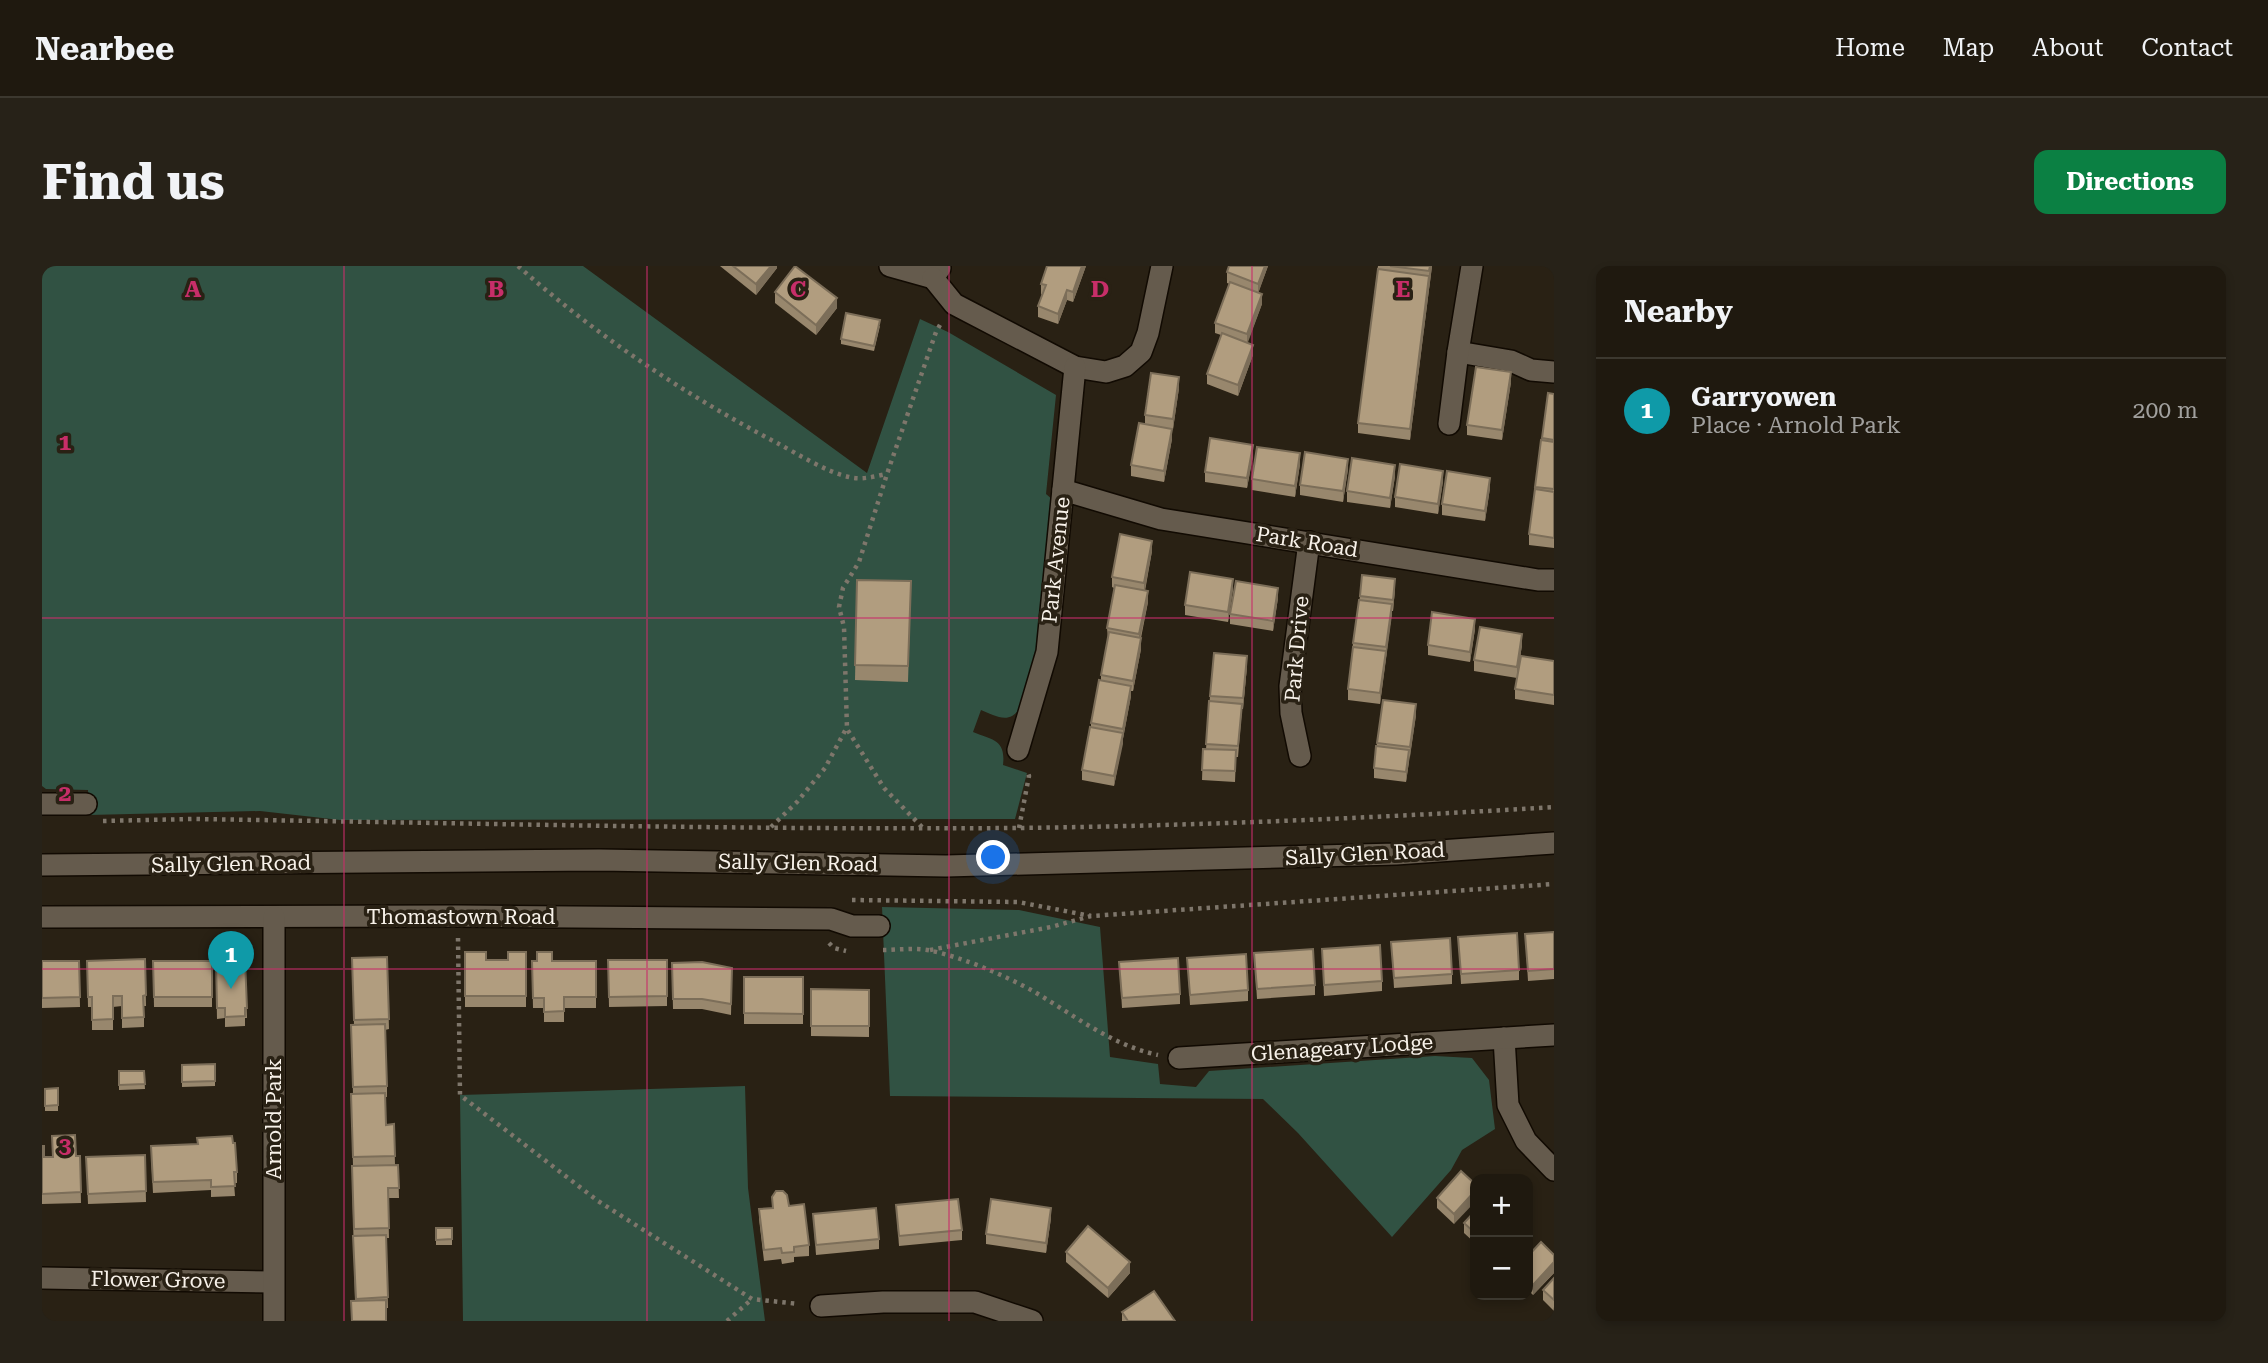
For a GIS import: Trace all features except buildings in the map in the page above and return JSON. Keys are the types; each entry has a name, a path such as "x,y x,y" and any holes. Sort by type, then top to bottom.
{"street":[{"path":"890,266 937,272 954,304 1075,367 1106,373 1125,366 1140,352 1148,333 1162,266"},
{"path":"1449,424 1472,266"},
{"path":"1458,352 1511,361 1531,370 1554,372"},
{"name":"Park Avenue","path":"1018,750 1047,652 1075,367"},
{"name":"Park Road","path":"1063,490 1161,519 1538,580 1554,580"},
{"name":"Park Drive","path":"1300,756 1291,713 1290,685 1309,542"},
{"path":"42,804 92,813"},
{"name":"Sally Glen Road","path":"42,864 599,860 946,866 1396,854 1554,843"},
{"name":"Thomastown Road","path":"42,917 831,919 852,926 879,926"},
{"name":"Arnold Park","path":"274,1321 275,917"},
{"name":"Glenageary Lodge","path":"1180,1058 1554,1035"},
{"path":"1504,1038 1508,1105 1526,1142 1554,1170"},
{"name":"Flower Grove","path":"42,1279 273,1282"},
{"path":"821,1306 975,1301 1032,1321"}],"path":[{"path":"518,266 614,344 699,400 848,477 866,478 887,474"},
{"path":"923,828 884,788 847,729 844,626 839,607 843,588 859,562 936,332 954,304"},
{"path":"770,828 797,802 825,768 847,729"},
{"path":"1018,750 1029,776 1019,828"},
{"path":"92,813 193,819 770,828 1019,828 1301,820 1554,807"},
{"path":"881,950 929,950 1051,927 1091,916 1554,884"},
{"path":"458,916 460,1095 598,1201 752,1299 821,1306"},
{"path":"817,919 818,929 834,948 857,951"},
{"path":"929,950 968,962 1030,990 1104,1035 1135,1050 1180,1058"},
{"path":"727,1321 752,1299"}],"green space":[{"path":"42,266 583,266 867,473 920,319 948,332 1056,395 1046,494 1053,500 1046,580 1030,681 1022,704 1012,716 1001,717 981,710 973,732 1000,745 1003,765 1027,773 1015,819 340,820 260,811 89,815 88,790 46,789 42,786"},
{"path":"882,907 1019,910 1100,927 1110,1057 1158,1064 1160,1084 1196,1087 1209,1071 1435,1056 1472,1058 1489,1080 1495,1129 1462,1150 1451,1170 1392,1237 1298,1133 1263,1099 890,1096"},
{"path":"745,1086 748,1188 765,1321 463,1321 460,1095"}],"place":[{"name":"Garryowen","path":"231,989"}]}
